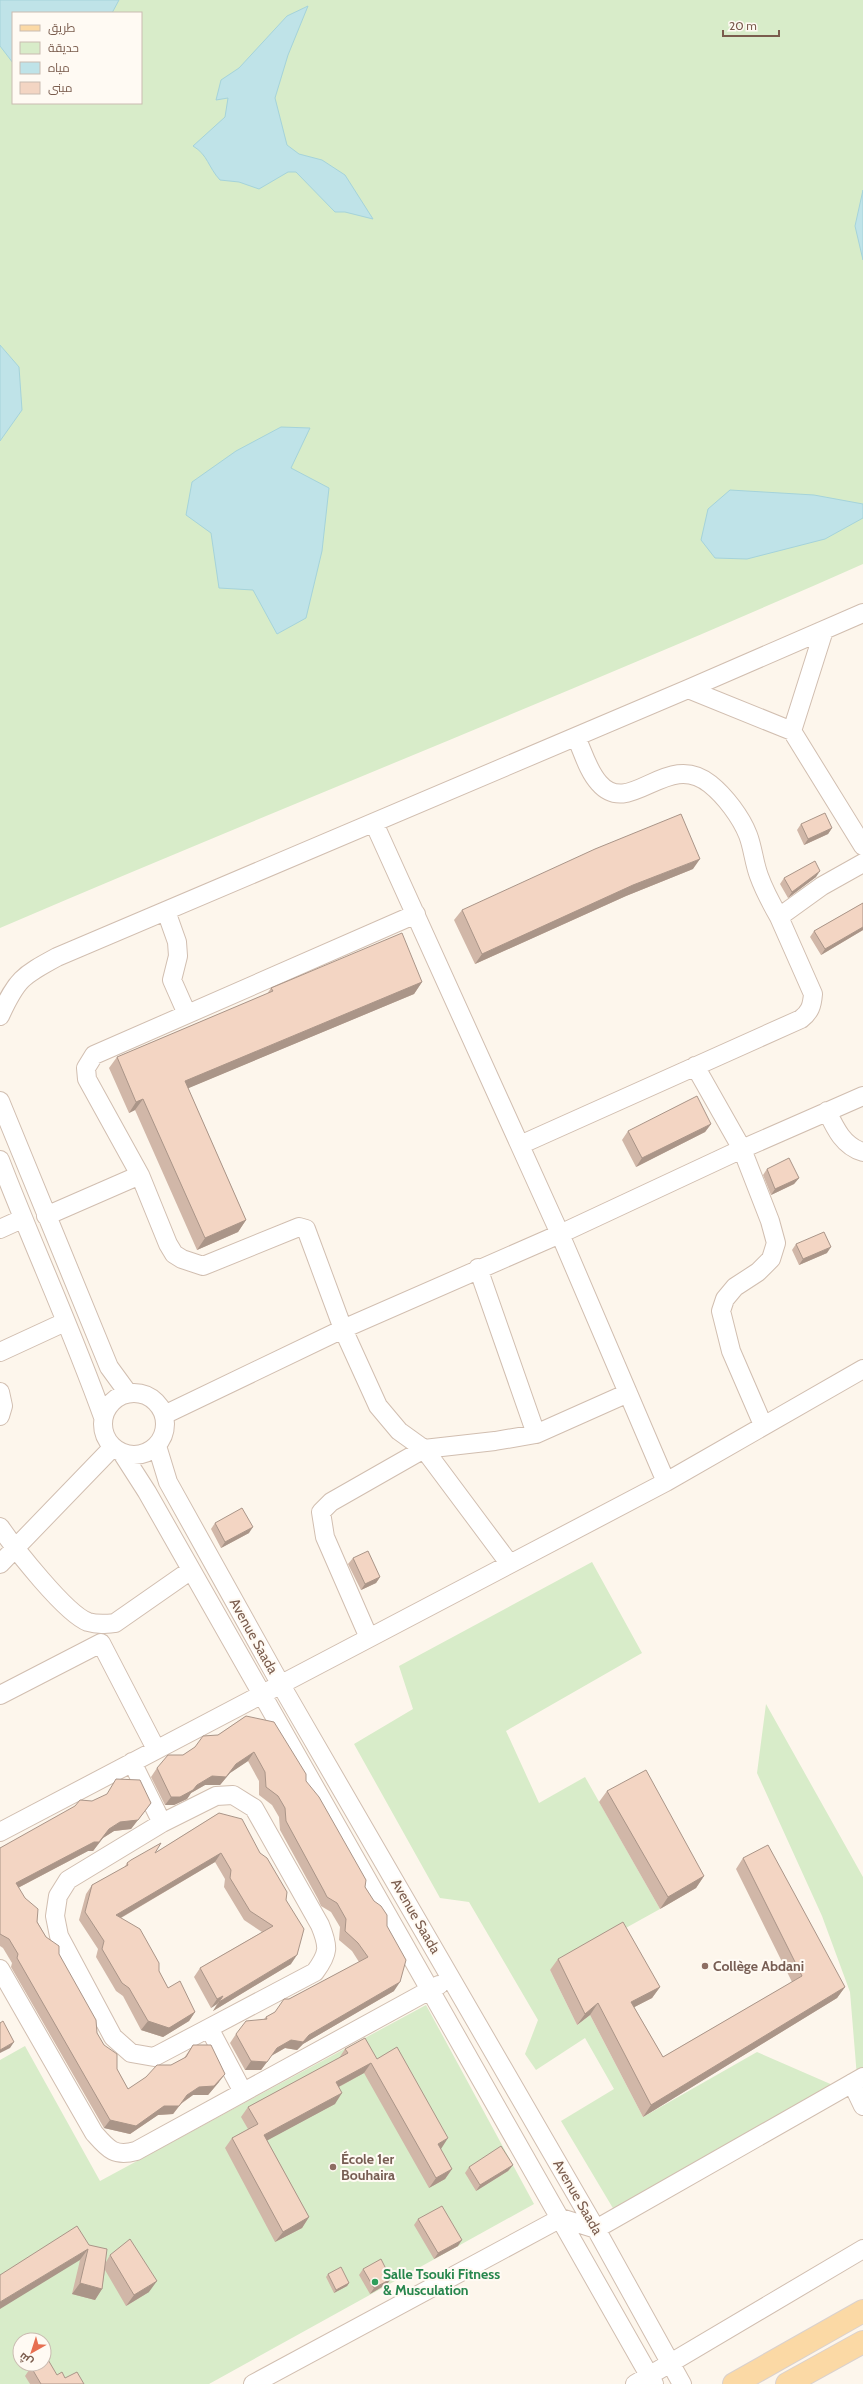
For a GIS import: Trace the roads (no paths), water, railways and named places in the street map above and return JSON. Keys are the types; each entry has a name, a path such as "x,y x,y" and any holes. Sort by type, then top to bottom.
{"main road":[{"path":"734,2384 863,2311"},
{"path":"787,2384 863,2342"}],"street":[{"path":"0,1016 12,989 28,973 57,957 576,737 863,613"},
{"path":"792,731 824,630"},
{"path":"688,689 792,731 863,846"},
{"path":"520,1145 800,1019 808,1013 812,1004 812,994 779,917 767,896 759,875 748,834 735,812 721,793 709,783 688,774 667,775 634,791 621,795 610,792 599,784 576,737"},
{"path":"374,823 560,1234 666,1482"},
{"path":"779,917 822,886 863,863"},
{"path":"166,911 177,942 178,956 172,980 187,1014"},
{"path":"416,914 94,1055 86,1068 87,1079 140,1175 168,1244 174,1254 191,1263 203,1266 298,1227 306,1229 343,1329 378,1406 399,1431 424,1449 510,1563"},
{"path":"695,1066 742,1149 770,1221 776,1243 771,1259 758,1272 736,1287 725,1299 721,1311 731,1352 763,1425"},
{"path":"164,1415 343,1329 478,1268 560,1234 742,1149 863,1096"},
{"path":"0,1101 88,1319 109,1367 128,1393"},
{"path":"827,1111 838,1134 855,1150 863,1152"},
{"path":"0,1160 22,1219 89,1377 103,1417 103,1428 106,1439 117,1450 140,1455 157,1446 164,1431 164,1415 159,1406 151,1398 140,1393 128,1393 113,1400 103,1417"},
{"path":"46,1216 140,1175"},
{"path":"0,1229 22,1219"},
{"path":"478,1268 536,1434"},
{"path":"0,1352 65,1322"},
{"path":"0,1832 666,1482 763,1425 863,1370"},
{"path":"0,1392 3,1406 0,1416"},
{"path":"369,1638 325,1537 321,1512 331,1502 424,1449 495,1441 536,1434 628,1393"},
{"name":"Avenue Saada","path":"157,1446 168,1482 281,1685 452,1977 596,2229 682,2384"},
{"path":"0,1564 117,1450"},
{"name":"Avenue Saada","path":"117,1450 191,1570 428,1990 561,2218 646,2381"},
{"path":"0,1527 15,1549 68,1608 87,1622 101,1625 116,1623 191,1570"},
{"path":"101,1625 101,1643 156,1749"},
{"path":"0,1695 101,1643"},
{"path":"132,1762 162,1823"},
{"path":"233,1795 254,1808 320,1925 327,1944 325,1958 315,1972 209,2028 154,2057 131,2053 113,2037 58,1936 55,1916 58,1896 68,1880 162,1823 216,1796 233,1795"},
{"path":"0,1969 94,2133 107,2148 122,2154 136,2151 452,1977"},
{"path":"209,2028 243,2092"},
{"path":"253,2384 561,2218 596,2229 857,2080 863,2106"},
{"path":"646,2381 670,2363 863,2249"}],"water":[{"path":"0,0 119,0 113,12 12,12 12,62 0,46"},
{"path":"308,6 288,55 275,98 287,145 299,154 322,160 345,175 373,219 345,212 335,212 296,172 288,172 259,189 239,182 220,180 202,153 193,146 225,117 228,98 216,100 221,80 239,68 287,16"},
{"path":"863,190 863,260 855,226"},
{"path":"0,345 19,367 22,410 0,441"},
{"path":"281,427 310,428 291,468 329,488 322,551 306,618 277,634 253,590 219,588 211,533 186,515 192,482 236,451"},
{"path":"730,490 814,495 863,504 863,518 825,539 747,559 715,558 701,540 708,509"}],"place":[{"name":"Collège Abdani","path":"705,1966"},
{"name":"École 1er Bouhaira","path":"333,2167"},
{"name":"Salle Tsouki Fitness & Musculation","path":"375,2282"}]}
